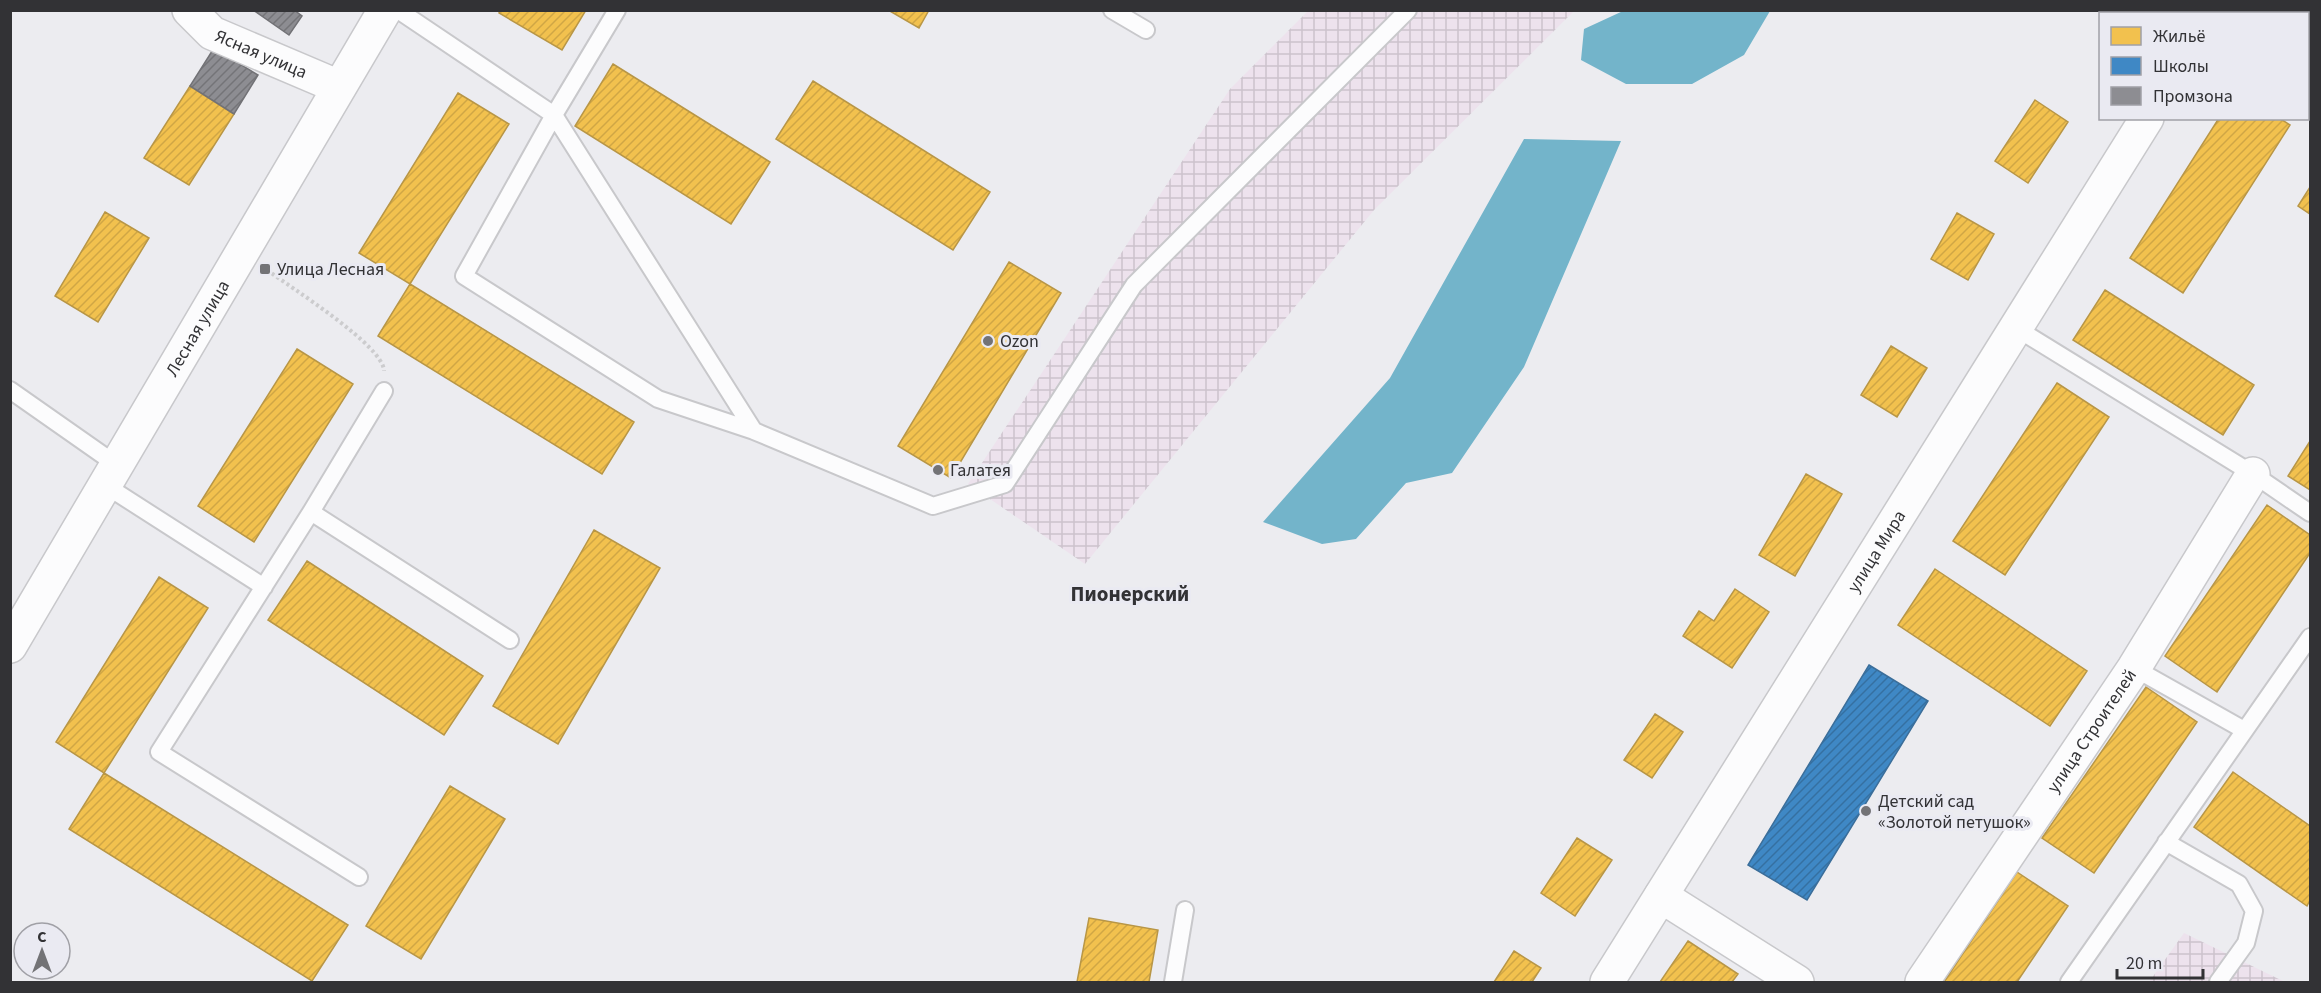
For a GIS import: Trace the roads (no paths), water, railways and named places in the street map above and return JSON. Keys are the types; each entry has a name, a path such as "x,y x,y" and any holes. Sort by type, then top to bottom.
{"street":[{"name":"Ясная улица","path":"189,10 212,33 339,87"},
{"name":"Лесная улица","path":"10,646 385,10"},
{"name":"улица Мира","path":"1607,982 2146,120"},
{"name":"улица Строителей","path":"1922,982 2134,668 2253,474"},
{"path":"1661,896 1797,982"}],"lane":[{"path":"398,10 554,115 754,431"},
{"path":"617,10 554,115 464,276 658,399 754,431 933,506 1005,484 1134,285 1408,10"},
{"path":"1112,10 1146,30"},
{"path":"2016,328 2253,474 2310,513"},
{"path":"10,390 111,475 264,587"},
{"path":"359,877 159,753 311,512 384,391"},
{"path":"311,512 510,640"},
{"path":"2069,982 2310,637"},
{"path":"2134,668 2244,730"},
{"path":"2166,842 2239,884 2254,911 2246,943 2218,982"},
{"path":"1173,982 1185,910"}],"water":[{"path":"1623,11 1770,11 1744,55 1692,84 1626,84 1581,60 1584,29"},
{"path":"1524,139 1621,141 1524,367 1452,473 1406,483 1356,539 1322,544 1263,522 1390,378"}],"place":[{"name":"Улица Лесная","path":"265,269"},
{"name":"Ozon","path":"988,341"},
{"name":"Галатея","path":"938,470"},
{"name":"Детский сад «Золотой петушок»","path":"1866,811"}],"district":[{"name":"Пионерский","path":"1130,594"}]}
